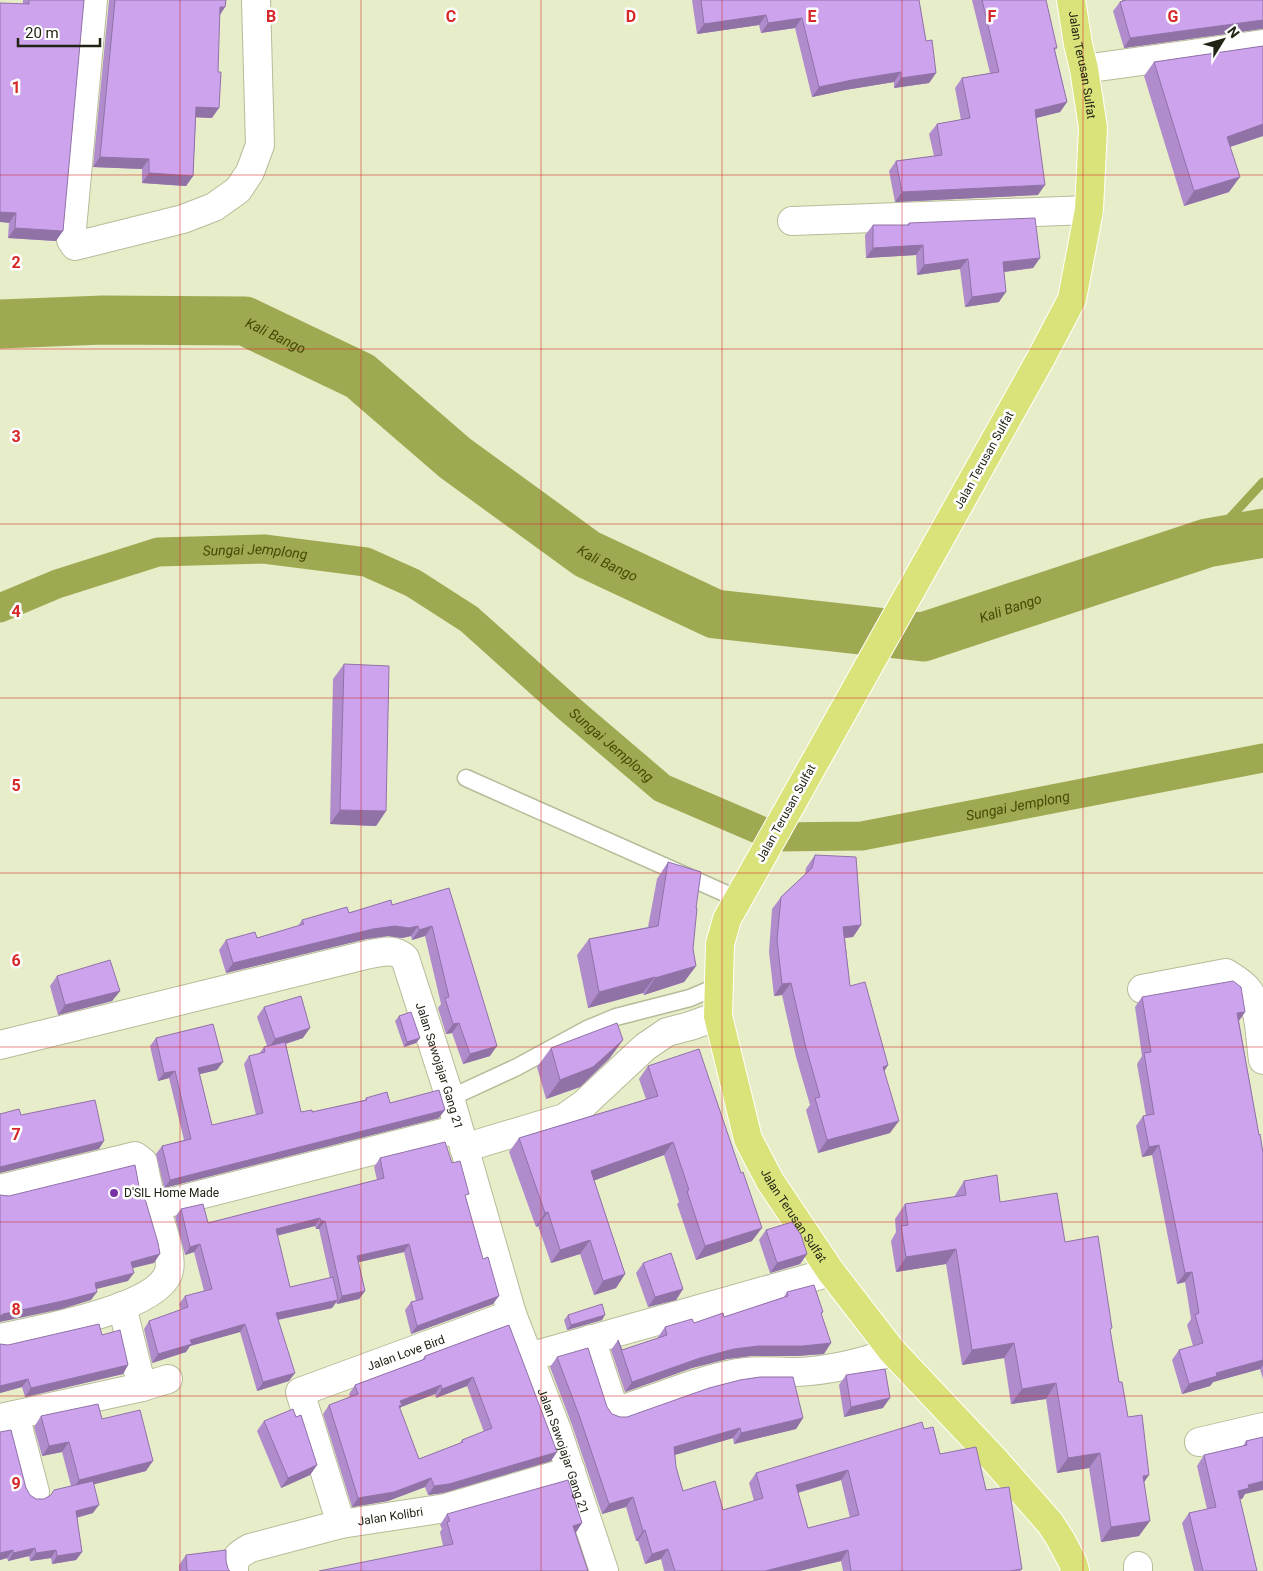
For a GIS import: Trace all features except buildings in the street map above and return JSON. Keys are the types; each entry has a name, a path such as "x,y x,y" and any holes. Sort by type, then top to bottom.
{"main road":[{"name":"Jalan Terusan Sulfat","path":"1071,0 1093,128 1089,210 1072,299 1041,358 727,918 720,944 718,1016 748,1139 770,1181 831,1272 892,1351 992,1457 1050,1523 1073,1563 1075,1571"}],"street":[{"path":"93,0 71,240 75,246 183,219 214,207 238,190 250,172 260,145 256,0"},
{"path":"1084,69 1263,44"},
{"path":"792,221 1089,210"},
{"name":"Jalan Sawojajar Gang 21","path":"0,1045 370,954 390,951 397,952 405,958 450,1098 512,1314 571,1470 604,1571"},
{"path":"1142,990 1226,973 1238,980 1249,991 1257,1012 1263,1060"},
{"path":"154,1203 164,1204 461,1138 564,1118 584,1104 645,1046 666,1032 718,1016"},
{"path":"0,1189 135,1156 143,1162 150,1197 154,1203 170,1262 168,1274 154,1290 142,1298 82,1320 0,1338"},
{"path":"529,1357 831,1272"},
{"path":"122,1306 142,1387"},
{"name":"Jalan Love Bird","path":"300,1392 512,1314"},
{"path":"591,1339 615,1412 721,1376 748,1372 798,1372 871,1360 892,1351"},
{"path":"35,1492 8,1417 142,1387 168,1379"},
{"name":"Jalan Kolibri","path":"300,1392 341,1524 446,1508 571,1470"},
{"path":"1199,1442 1263,1427"},
{"path":"234,1571 233,1563 239,1554 250,1548 341,1524"}],"lane":[{"path":"466,778 738,899"},
{"path":"450,1098 517,1067 616,1017 690,998 718,986"}],"waterway":[{"name":"Kali Bango","path":"0,324 103,320 245,321 360,376 455,458 587,554 715,614 923,637 1207,543 1263,533"},
{"path":"1207,543 1263,482"},
{"name":"Sungai Jemplong","path":"0,608 57,584 158,552 264,549 366,562 413,583 469,619 567,707 662,788 776,837 862,836 1263,758"}],"place":[{"name":"D'SIL Home Made","path":"114,1193"}]}
